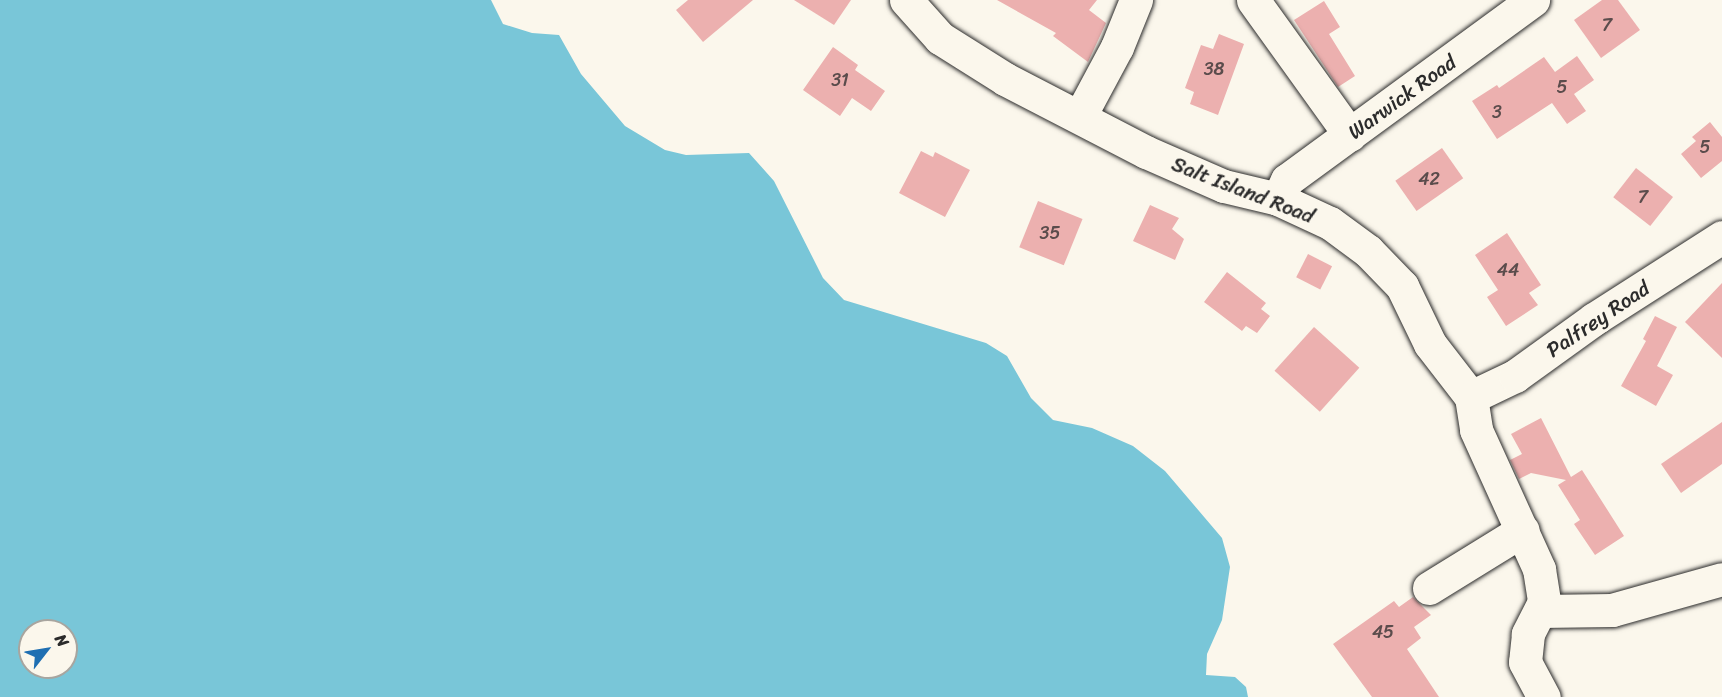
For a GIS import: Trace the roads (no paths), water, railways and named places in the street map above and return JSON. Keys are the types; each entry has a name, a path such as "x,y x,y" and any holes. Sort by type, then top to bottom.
{"street":[{"name":"Salt Island Road","path":"906,0 940,38 1005,79 1146,152 1224,186 1278,199 1330,223 1368,251 1402,286 1430,344 1471,398 1476,430 1539,569 1544,603 1528,634 1525,662 1544,697"},
{"path":"1080,116 1136,0"},
{"path":"1253,0 1350,135"},
{"name":"Warwick Road","path":"1278,199 1287,180 1533,0"},
{"name":"Palfrey Road","path":"1471,398 1515,376 1594,320 1722,237"},
{"path":"1429,588 1523,530"},
{"path":"1540,611 1612,610 1722,579"}],"water":[{"path":"0,0 491,0 503,24 532,33 559,35 581,74 625,126 665,150 686,155 749,153 774,181 823,278 844,300 986,343 1007,356 1031,398 1053,420 1092,428 1133,446 1165,471 1222,538 1230,567 1222,620 1207,654 1206,675 1235,677 1246,687 1248,697 0,697"}]}
